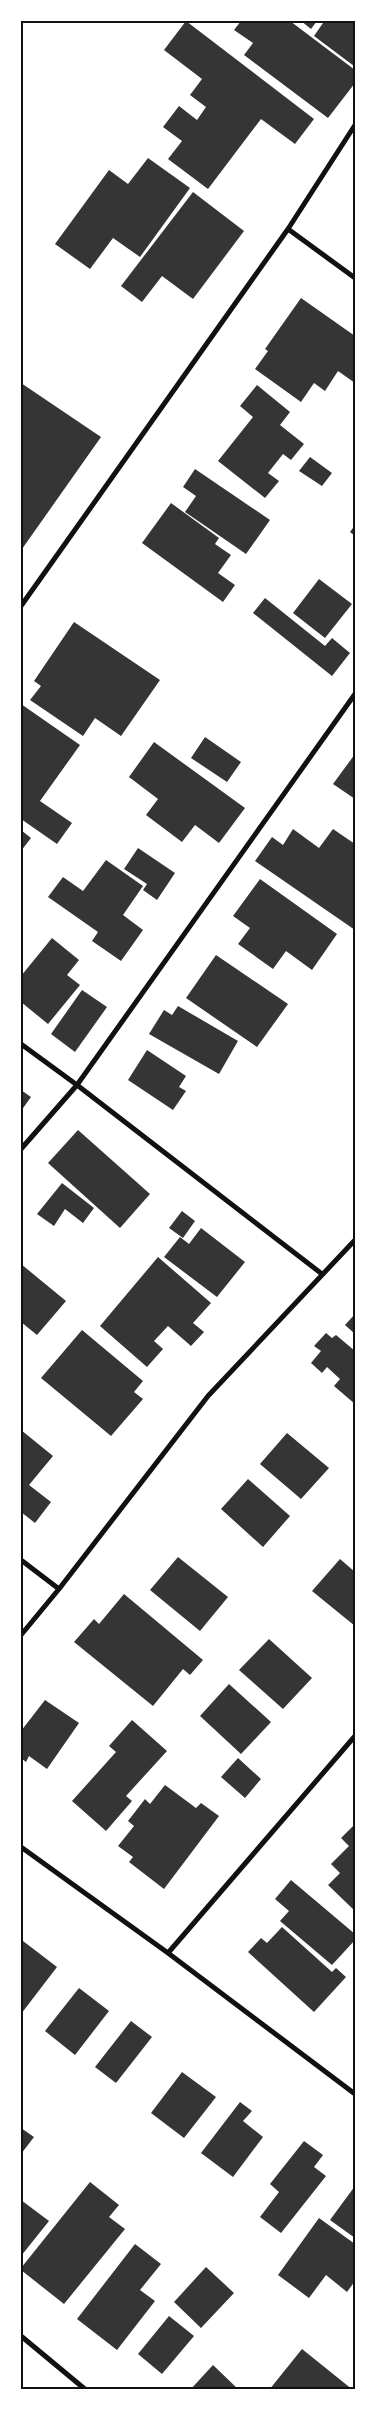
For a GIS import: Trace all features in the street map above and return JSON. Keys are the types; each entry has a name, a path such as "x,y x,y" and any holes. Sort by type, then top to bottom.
{"street":[{"path":"21,606 288,229 355,125"},
{"path":"288,229 355,278"},
{"path":"21,1148 77,1085 355,694"},
{"path":"21,1044 322,1274"},
{"path":"21,1634 59,1589 208,1396 355,1240"},
{"path":"21,1560 59,1589"},
{"path":"168,1953 355,1736"},
{"path":"21,1847 168,1953 355,2094"},
{"path":"21,2336 86,2390"}],"building":[{"path":"186,21 314,119 295,144 261,119 208,189 168,159 182,141 163,127 179,106 197,120 206,107 190,95 202,79 164,50"},
{"path":"241,21 290,21 355,70 355,83 328,118 244,55 253,43 234,30"},
{"path":"301,21 317,21 311,29"},
{"path":"321,21 355,21 354,66 314,36 323,23"},
{"path":"148,158 190,188 140,257 113,238 90,269 55,244 109,170 128,184"},
{"path":"193,192 244,231 193,299 162,276 142,302 121,286"},
{"path":"301,298 355,336 355,383 338,371 325,391 314,383 301,402 255,369 268,351 265,349"},
{"path":"21,383 101,437 22,549 21,548"},
{"path":"257,385 290,412 280,425 304,444 291,460 283,454 268,473 279,481 265,498 218,461 253,417 240,406"},
{"path":"310,457 332,473 322,486 299,471"},
{"path":"195,469 270,520 246,554 185,512 196,496 183,487"},
{"path":"171,503 219,538 215,544 231,555 218,573 235,585 223,602 142,543"},
{"path":"355,525 355,536 350,532"},
{"path":"319,579 352,604 325,638 293,613"},
{"path":"265,598 325,646 332,638 350,653 332,676 253,613"},
{"path":"74,622 160,680 121,736 95,718 83,736 30,700 41,686 34,681"},
{"path":"21,704 80,745 40,801 72,823 57,844 21,819"},
{"path":"205,737 241,762 227,782 191,758"},
{"path":"154,742 245,808 219,843 195,825 182,842 146,815 158,799 129,777"},
{"path":"355,754 355,799 333,784"},
{"path":"293,829 319,848 333,829 355,844 355,930 255,861 272,837 283,845"},
{"path":"21,830 31,838 21,851"},
{"path":"138,848 175,873 157,900 143,890 147,884 124,869"},
{"path":"106,860 143,886 123,915 143,930 121,961 92,941 98,932 48,897 63,877 83,891"},
{"path":"260,879 337,934 312,970 286,951 273,969 238,944 250,928 233,916"},
{"path":"52,938 79,960 67,975 80,985 48,1024 21,1002 21,976"},
{"path":"216,955 288,1004 257,1047 186,998"},
{"path":"82,990 107,1007 75,1052 51,1034"},
{"path":"178,1006 238,1041 219,1074 149,1034 164,1010 172,1015"},
{"path":"147,1050 186,1076 179,1087 186,1091 173,1110 128,1080"},
{"path":"21,1090 31,1097 21,1111"},
{"path":"78,1130 150,1194 120,1228 48,1163"},
{"path":"62,1183 94,1208 83,1223 65,1209 54,1226 37,1214"},
{"path":"182,1211 195,1221 183,1238 169,1228"},
{"path":"201,1228 245,1262 217,1297 164,1257 180,1237 189,1244"},
{"path":"158,1257 211,1303 193,1323 204,1332 191,1346 168,1326 154,1341 163,1349 147,1367 100,1326"},
{"path":"21,1264 66,1301 37,1335 21,1322"},
{"path":"355,1314 355,1334 345,1325"},
{"path":"82,1330 143,1381 134,1392 143,1399 111,1436 41,1378"},
{"path":"326,1333 332,1338 336,1335 355,1351 355,1404 334,1386 340,1379 327,1367 322,1373 311,1363 321,1351 314,1346"},
{"path":"21,1430 53,1456 29,1485 51,1502 35,1523 21,1512"},
{"path":"287,1433 329,1468 301,1499 260,1464"},
{"path":"248,1479 290,1516 263,1547 221,1509"},
{"path":"178,1557 228,1597 200,1631 150,1590"},
{"path":"340,1559 355,1572 355,1626 312,1591"},
{"path":"124,1594 203,1660 190,1675 183,1669 153,1706 74,1642 94,1619 99,1624"},
{"path":"269,1639 312,1678 283,1709 239,1670"},
{"path":"229,1684 271,1722 241,1754 200,1716"},
{"path":"45,1700 79,1723 47,1769 29,1756 26,1762 21,1758 21,1731"},
{"path":"132,1720 167,1751 126,1796 132,1801 106,1831 72,1801 116,1752 109,1746"},
{"path":"238,1758 261,1779 245,1798 221,1777"},
{"path":"165,1785 196,1808 201,1803 219,1816 164,1889 129,1862 133,1857 118,1846 134,1826 128,1821 145,1799 150,1804"},
{"path":"355,1824 355,1911 328,1885 340,1873 331,1864 349,1846 341,1838"},
{"path":"291,1880 355,1934 355,1940 332,1965 280,1921 289,1911 275,1899"},
{"path":"282,1927 332,1972 336,1968 346,1977 314,2012 248,1952 261,1938 267,1943"},
{"path":"23,1941 57,1967 21,2014 21,1943"},
{"path":"79,1988 109,2011 75,2055 45,2031"},
{"path":"131,2021 152,2037 116,2083 95,2067"},
{"path":"182,2072 216,2097 184,2138 151,2113"},
{"path":"240,2102 252,2111 243,2121 263,2137 233,2177 201,2153"},
{"path":"21,2128 34,2137 21,2154"},
{"path":"304,2141 323,2155 314,2167 326,2176 281,2233 260,2217 279,2192 270,2184"},
{"path":"90,2182 119,2205 109,2217 125,2229 64,2304 21,2270 21,2268"},
{"path":"355,2186 355,2238 330,2220"},
{"path":"21,2200 49,2221 21,2256"},
{"path":"319,2218 355,2244 355,2281 347,2292 326,2275 309,2298 278,2275"},
{"path":"135,2244 161,2264 140,2290 155,2301 117,2350 77,2319"},
{"path":"206,2267 234,2293 201,2328 174,2302"},
{"path":"169,2316 194,2336 162,2374 138,2354"},
{"path":"302,2349 353,2390 269,2390"},
{"path":"213,2365 239,2390 190,2390"}]}
